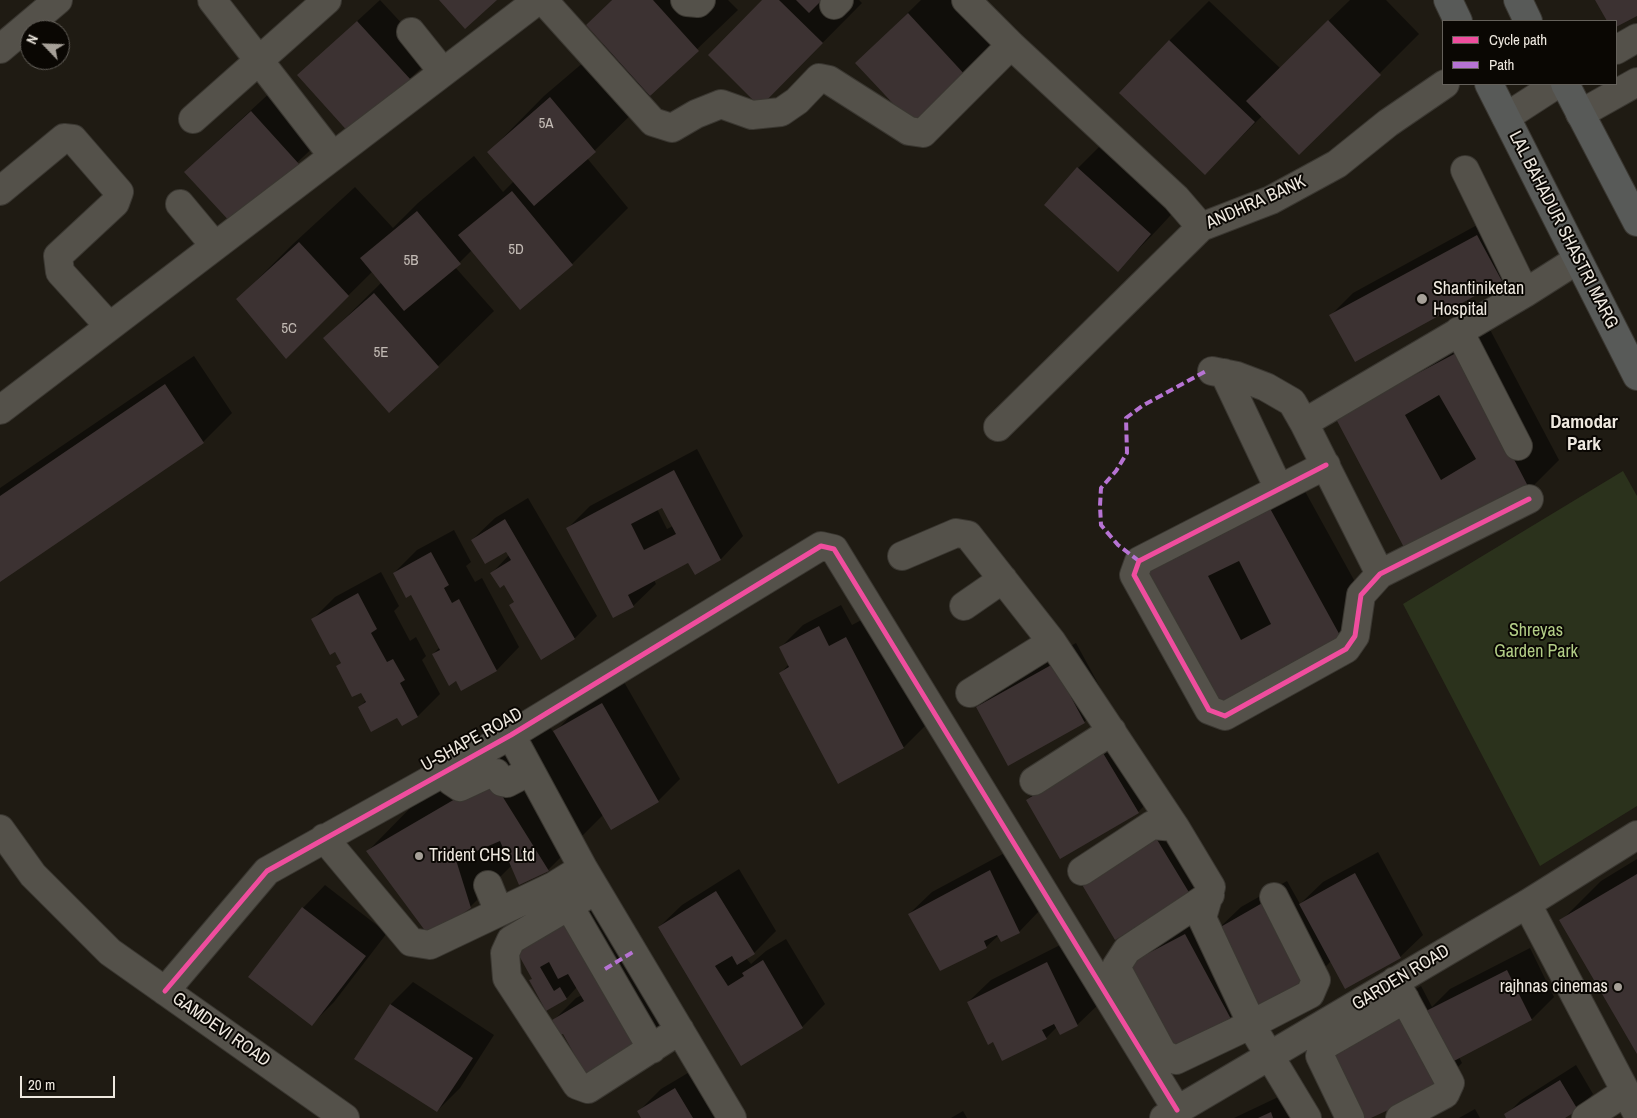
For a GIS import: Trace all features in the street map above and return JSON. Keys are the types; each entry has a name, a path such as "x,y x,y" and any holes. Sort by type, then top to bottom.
{"main road":[{"path":"1448,0 1458,20"},
{"path":"1518,0 1528,20"},
{"name":"LAL BAHADUR SHASTRI MARG","path":"1490,85 1637,376"},
{"path":"1566,85 1635,214"}],"street":[{"path":"0,49 58,0"},
{"path":"212,0 333,156"},
{"path":"193,119 327,0"},
{"path":"0,410 538,0"},
{"path":"543,0 653,122 672,128 696,114 721,104 752,115 781,112 797,101 819,78 829,80 909,131 923,133 1011,45"},
{"path":"685,0 698,3 701,0"},
{"path":"966,0 1011,45 1176,198 1201,228"},
{"path":"411,32 443,72"},
{"path":"1617,49 1637,38"},
{"path":"1580,114 1637,82"},
{"name":"ANDHRA BANK","path":"998,427 1201,228 1271,200 1337,164 1388,123 1443,85"},
{"path":"1506,117 1555,85"},
{"path":"0,191 64,138 73,140 119,192 115,203 58,256 60,272 109,326"},
{"path":"1465,170 1525,293"},
{"path":"180,204 215,246"},
{"path":"1304,423 1578,260"},
{"path":"1459,331 1518,446"},
{"path":"1279,489 1216,372 1237,376 1266,387 1292,402 1380,574"},
{"path":"1326,466 1139,561 1134,575 1209,710 1225,716 1346,649 1355,636 1361,595 1380,574 1529,499"},
{"path":"902,556 956,533 968,535 1052,642 1175,827 1211,887 1202,918 1252,1024 1307,1118"},
{"name":"U-SHAPE ROAD","path":"165,991 267,871 511,735 821,546 834,549 1170,1114"},
{"path":"964,606 1003,579"},
{"path":"970,693 1052,642"},
{"path":"1034,782 1112,731"},
{"path":"511,735 590,879 732,1118"},
{"path":"445,772 460,787 488,774 496,773 502,782 507,784 530,771"},
{"path":"1082,870 1152,825 1175,827"},
{"name":"GAMDEVI ROAD","path":"0,829 33,875 110,952 345,1118"},
{"name":"GARDEN ROAD","path":"1170,1114 1270,1055 1400,990 1527,904 1637,836"},
{"path":"324,838 411,942 430,945 554,886 590,879"},
{"path":"590,879 569,906 511,940 505,953 506,978 577,1086 588,1089 680,1030"},
{"path":"488,885 500,912"},
{"path":"1210,895 1127,950 1116,967 1163,1054 1176,1060 1310,994 1316,980 1274,897"},
{"path":"1527,904 1631,1103 1586,1118"},
{"path":"569,906 652,1049"},
{"path":"1350,1118 1320,1056 1323,1046 1400,990 1450,1083 1445,1094 1400,1118"}],"green space":[{"name":"Shreyas Garden Park","path":"1623,471 1637,496 1637,806 1540,866 1403,604"}],"building":[{"path":"439,0 497,0 465,29"},
{"path":"612,0 653,0 699,51 650,96 586,25"},
{"path":"762,0 779,0 823,43 760,107 708,55"},
{"path":"796,0 822,0 809,13"},
{"path":"1595,0 1637,0 1637,16 1617,26 1617,20 1606,20"},
{"path":"908,13 967,77 914,126 855,63"},
{"path":"1328,20 1381,75 1299,155 1246,101"},
{"path":"357,21 411,80 351,135 297,75"},
{"path":"1169,40 1255,122 1205,175 1119,93"},
{"path":"550,97 596,152 534,206 487,152"},
{"path":"251,111 299,164 233,225 184,172"},
{"path":"1077,167 1151,234 1118,272 1044,205"},
{"path":"512,191 573,265 520,310 458,235"},
{"path":"417,211 461,264 404,311 360,258"},
{"path":"1477,235 1502,281 1355,362 1329,315"},
{"path":"299,242 349,296 286,359 236,299"},
{"path":"374,293 439,367 389,413 323,338"},
{"path":"1458,352 1530,490 1408,555 1335,417","holes":["1439,395 1476,459 1441,480 1405,415"]},
{"path":"165,384 204,443 0,582 0,496"},
{"path":"674,470 721,560 695,575 688,563 628,595 634,607 613,618 566,528","holes":["662,508 676,534 644,550 631,524"]},
{"path":"1267,503 1342,639 1222,707 1147,571","holes":["1239,561 1271,624 1241,640 1208,576"]},
{"path":"505,519 575,639 541,660 509,605 514,602 504,585 500,588 490,573 511,560 506,552 485,564 471,540"},
{"path":"431,552 449,585 444,588 452,603 459,599 497,671 461,691 456,681 449,686 432,654 440,650 411,595 406,598 393,573"},
{"path":"358,593 377,629 371,633 387,662 393,659 405,680 400,683 418,717 402,726 397,718 371,732 358,707 366,702 361,693 352,697 336,666 341,663 335,652 330,655 311,619"},
{"path":"819,626 829,646 846,637 904,748 838,784 779,673 789,667 779,647"},
{"path":"1053,664 1085,723 1008,766 976,707"},
{"path":"602,703 659,802 611,830 553,731"},
{"path":"1103,753 1139,813 1060,859 1026,800"},
{"name":"Trident CHS Ltd","path":"491,778 549,871 519,885 500,841 456,860 471,908 429,936 366,851"},
{"path":"1153,833 1190,894 1115,940 1078,878"},
{"path":"990,870 1020,933 1001,942 997,935 984,941 987,948 940,971 908,914"},
{"path":"1355,873 1401,958 1345,989 1299,904"},
{"name":"rajhnas cinemas","path":"1637,874 1637,1054 1559,920"},
{"path":"716,891 755,954 737,965 732,956 715,966 728,986 744,976 742,973 763,960 803,1028 741,1066 658,927"},
{"path":"1264,902 1310,985 1262,1011 1217,929"},
{"path":"302,907 366,956 312,1026 248,977"},
{"path":"567,911 642,1045 587,1077 563,1034 560,1035 552,1020 584,1001 568,974 558,979 549,962 540,967 554,991 560,987 567,999 546,1011 529,980 532,979 512,943"},
{"path":"1185,934 1231,1019 1169,1052 1124,966"},
{"path":"1047,962 1078,1026 1060,1035 1054,1024 1042,1030 1047,1039 1002,1061 993,1042 988,1045 967,1002"},
{"path":"1507,970 1532,1020 1452,1062 1426,1011"},
{"path":"390,1004 473,1058 437,1112 354,1059"},
{"path":"1398,1008 1440,1086 1371,1118 1357,1118 1326,1050"},
{"path":"1560,1080 1578,1110 1565,1118 1506,1118 1504,1114"},
{"path":"675,1088 693,1118 641,1118 637,1111"},
{"path":"1271,1112 1273,1118 1258,1118"}],"marked path":[{"path":"1139,561 1118,545 1101,525 1101,488 1116,471 1127,453 1126,418 1142,406 1208,370"},
{"path":"605,969 633,952"}],"cycle path":[{"path":"1326,465 1139,561 1134,575 1209,710 1225,716 1346,649 1355,636 1361,595 1380,574 1529,499"},
{"path":"165,991 267,871 511,735 821,546 834,549 1177,1110"}],"place":[{"name":"Shantiniketan Hospital","path":"1422,299"},
{"name":"Trident CHS Ltd","path":"419,856"},
{"name":"rajhnas cinemas","path":"1618,987"}],"district":[{"name":"Damodar Park","path":"1584,434"}]}
